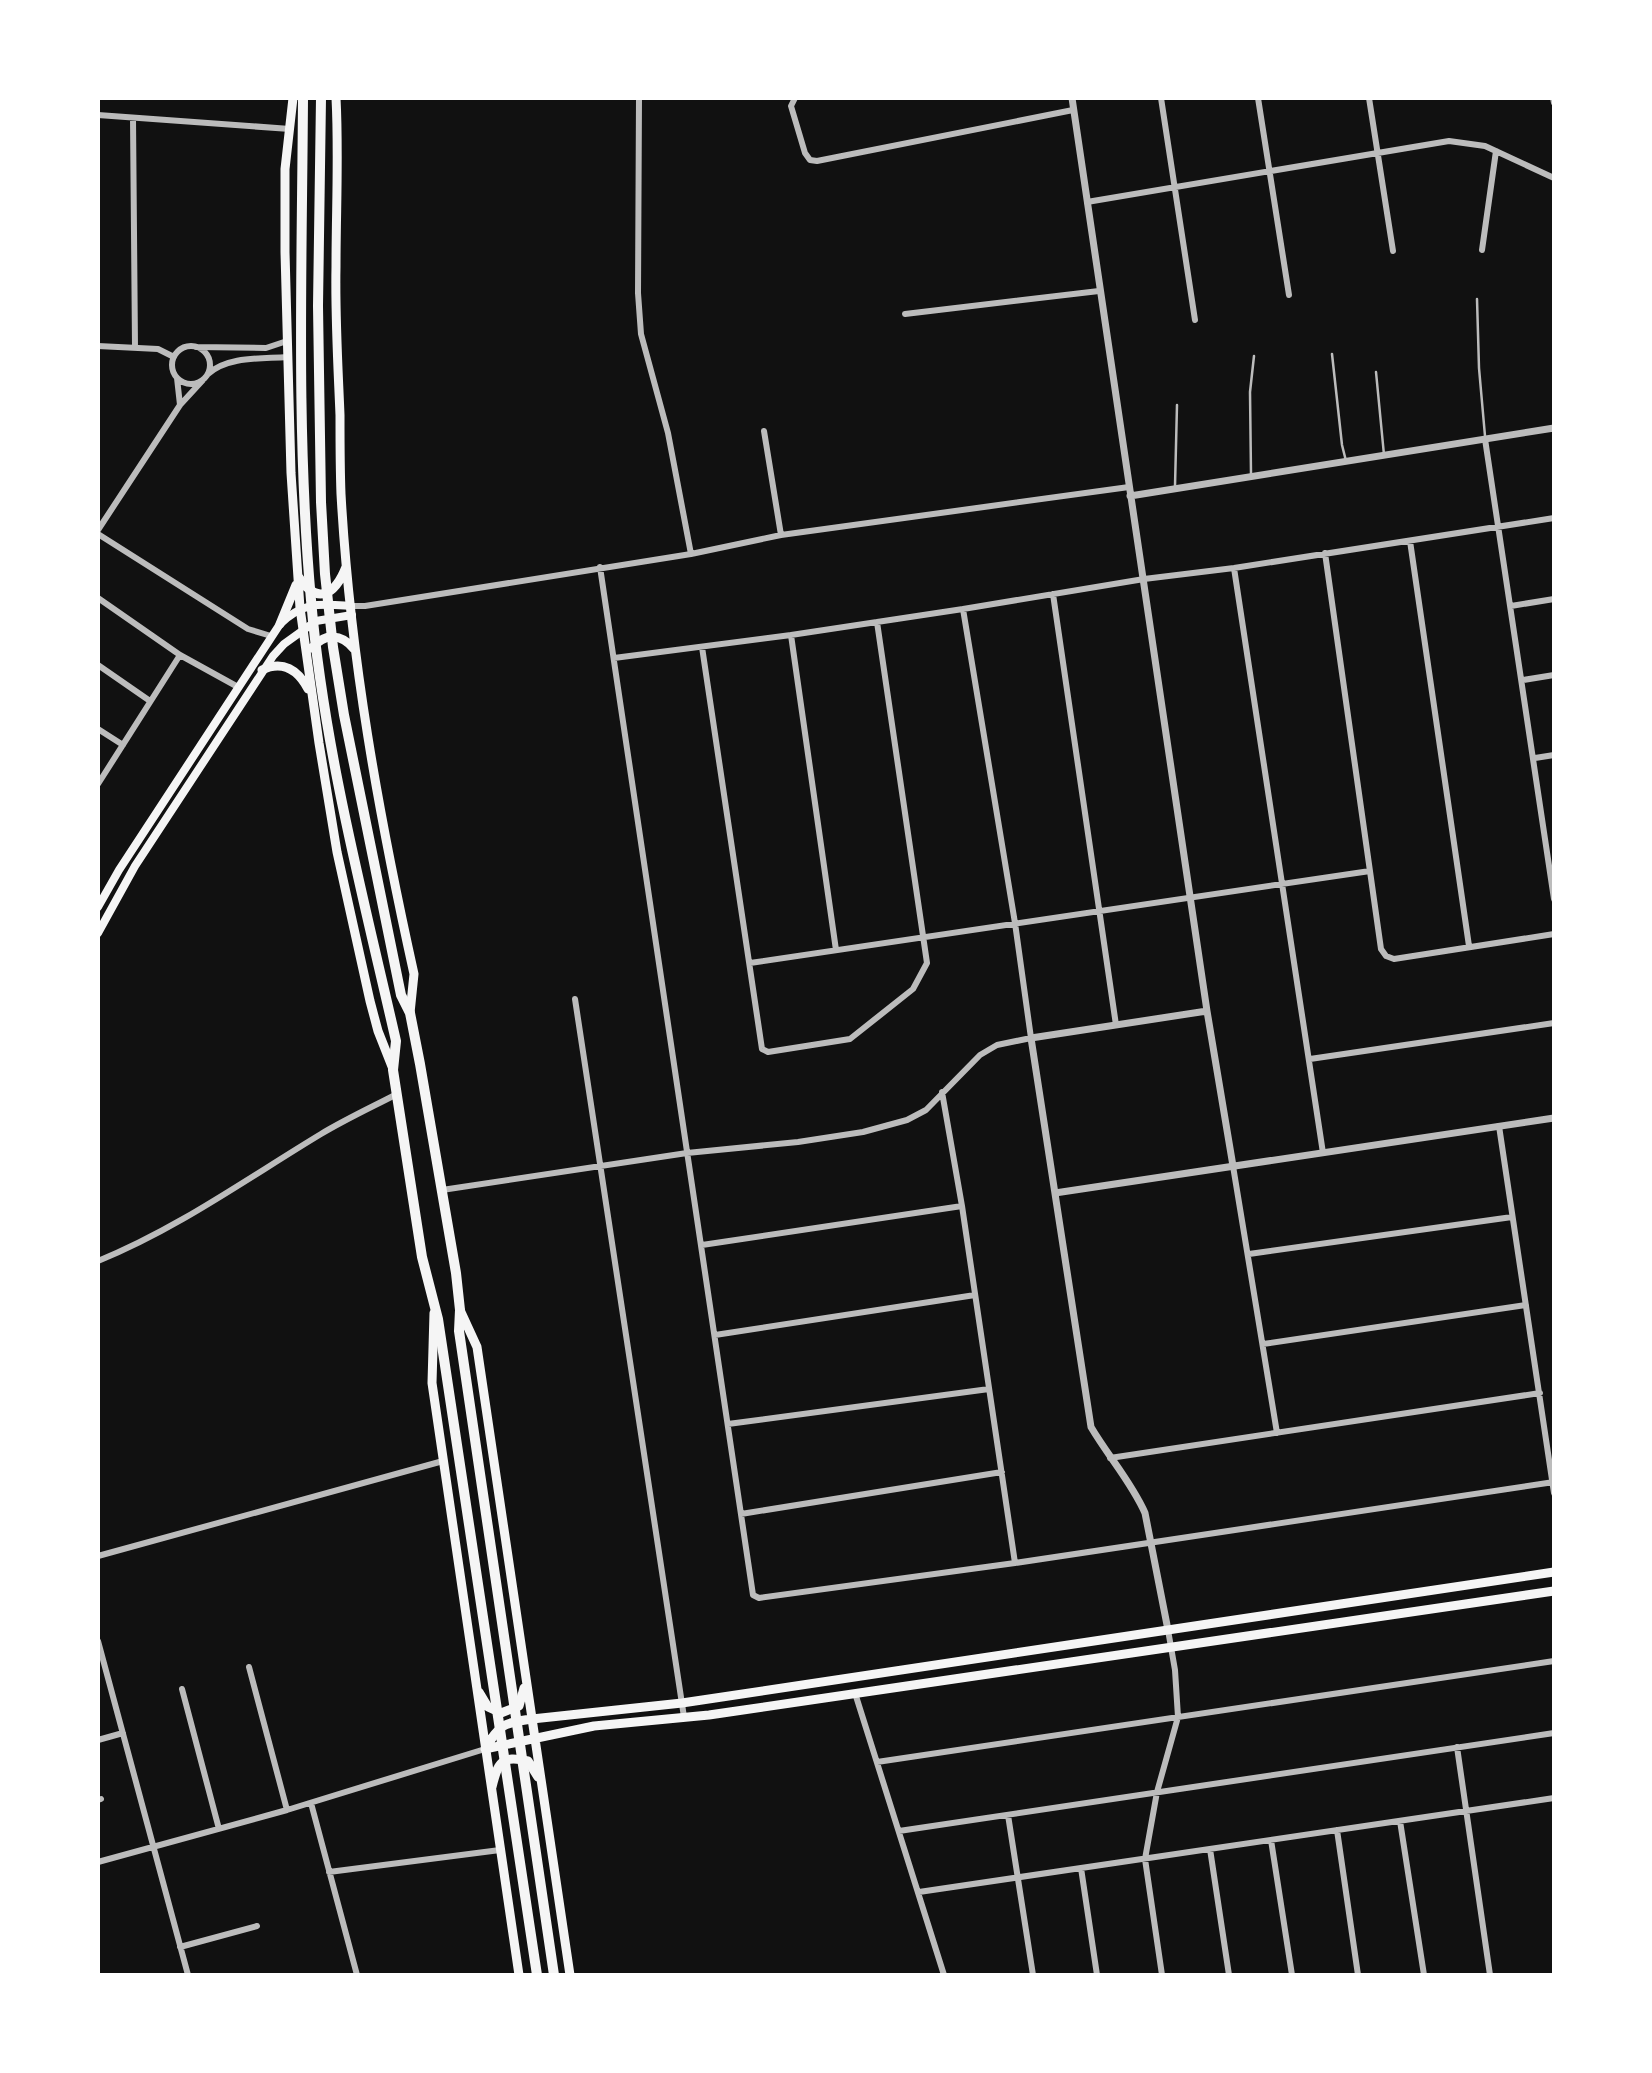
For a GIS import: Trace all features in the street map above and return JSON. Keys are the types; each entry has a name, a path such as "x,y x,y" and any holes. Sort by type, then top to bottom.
{"highway":[{"path":"303,98 303,441 311,601 340,788 396,1041 393,1070 422,1257 435,1304 441,1341 537,1975"},
{"path":"321,98 318,253 321,502 326,586 342,702 391,952 401,995 410,1013 442,1191 460,1310 458,1323 554,1975"}],"main road":[{"path":"293,98 285,169 287,358 300,608 326,789 350,911 375,1021 393,1070"},
{"path":"336,98 337,367 346,565 354,649 375,784 414,974 410,1013"},
{"path":"298,577 307,590 324,593 336,586 346,565"},
{"path":"280,624 298,577"},
{"path":"98,907 119,870 280,624 300,608 316,603 351,610"},
{"path":"99,929 119,891 262,670 285,644 316,621 351,610"},
{"path":"307,657 314,645 327,637 344,639 354,649"},
{"path":"262,670 279,665 294,670 304,680 312,696"},
{"path":"435,1304 432,1383 519,1975"},
{"path":"460,1310 477,1347 570,1975"},
{"path":"485,1749 497,1729 510,1722 532,1718 682,1703 1554,1572"},
{"path":"485,1749 594,1726 684,1717 855,1693 1554,1591"},
{"path":"476,1684 488,1707 495,1712 507,1712 519,1706 523,1699 525,1673"},
{"path":"491,1792 498,1766 502,1761 515,1758 528,1761 543,1788"}],"street":[{"path":"639,98 638,293 641,334 668,433 691,554"},
{"path":"796,98 791,106 805,153 810,160 817,161 1073,110"},
{"path":"1072,98 1207,1011 1277,1433"},
{"path":"1161,98 1195,320"},
{"path":"1258,98 1289,295"},
{"path":"1369,98 1392,251"},
{"path":"98,115 290,129"},
{"path":"133,118 135,347"},
{"path":"1087,202 1449,141 1485,146 1554,178"},
{"path":"1482,250 1496,151"},
{"path":"905,314 1100,291"},
{"path":"180,405 173,368 174,357 182,349 192,346 266,348 287,341"},
{"path":"98,346 158,349 174,357"},
{"path":"177,378 192,384 205,378 209,370 208,357 192,346"},
{"path":"271,636 248,629 98,532 180,405 215,368 239,361 287,358"},
{"path":"351,610 691,554 781,536 1130,492 1175,489 1554,428"},
{"path":"764,431 781,536"},
{"path":"1485,439 1550,847 1554,899"},
{"path":"614,658 791,635 1554,518"},
{"path":"1410,541 1469,947"},
{"path":"1325,553 1381,949 1394,959 1554,934"},
{"path":"600,567 752,1595 759,1598 1015,1563 1553,1482"},
{"path":"1234,568 1323,1153"},
{"path":"1053,594 1116,1025"},
{"path":"98,598 180,655 238,687"},
{"path":"1511,606 1554,599"},
{"path":"963,609 1015,923 1091,1427 1138,1497 1150,1527 1175,1670 1178,1717 1157,1792 1145,1859 1162,1975"},
{"path":"702,647 762,1049 768,1052 839,1042 859,1034 913,989 927,963 877,622"},
{"path":"791,635 836,950"},
{"path":"98,784 180,655"},
{"path":"98,665 150,701"},
{"path":"1522,680 1554,675"},
{"path":"98,729 123,745"},
{"path":"1535,758 1554,755"},
{"path":"750,963 1370,871"},
{"path":"575,999 684,1717"},
{"path":"442,1191 687,1153 798,1142 863,1132 906,1120 926,1110 980,1055 997,1045 1207,1011"},
{"path":"1310,1059 1554,1023"},
{"path":"942,1092 962,1206 1015,1563"},
{"path":"98,1261 144,1239 325,1132 397,1094"},
{"path":"1055,1193 1554,1118"},
{"path":"1499,1126 1554,1493"},
{"path":"702,1245 962,1206"},
{"path":"1249,1254 1512,1217"},
{"path":"715,1335 975,1295"},
{"path":"1263,1344 1525,1305"},
{"path":"728,1424 989,1389"},
{"path":"1110,1458 1540,1393"},
{"path":"98,1556 443,1461"},
{"path":"741,1514 1002,1472"},
{"path":"98,1641 188,1975"},
{"path":"877,1762 1554,1661"},
{"path":"249,1667 287,1810"},
{"path":"182,1689 219,1829"},
{"path":"855,1693 944,1975"},
{"path":"899,1831 1554,1732"},
{"path":"98,1740 123,1733"},
{"path":"1457,1747 1490,1975"},
{"path":"98,1862 311,1803 485,1749"},
{"path":"919,1892 1554,1798"},
{"path":"311,1803 357,1975"},
{"path":"1008,1815 1033,1975"},
{"path":"1400,1821 1424,1975"},
{"path":"1336,1830 1358,1975"},
{"path":"1271,1840 1292,1975"},
{"path":"1210,1849 1229,1975"},
{"path":"328,1872 500,1850"},
{"path":"1081,1868 1097,1975"},
{"path":"180,1947 257,1926"}],"lane":[{"path":"1477,299 1485,439"},
{"path":"1332,354 1346,461"},
{"path":"1251,477 1250,392 1254,356"},
{"path":"1376,372 1384,455"},
{"path":"1175,489 1177,405"}]}
